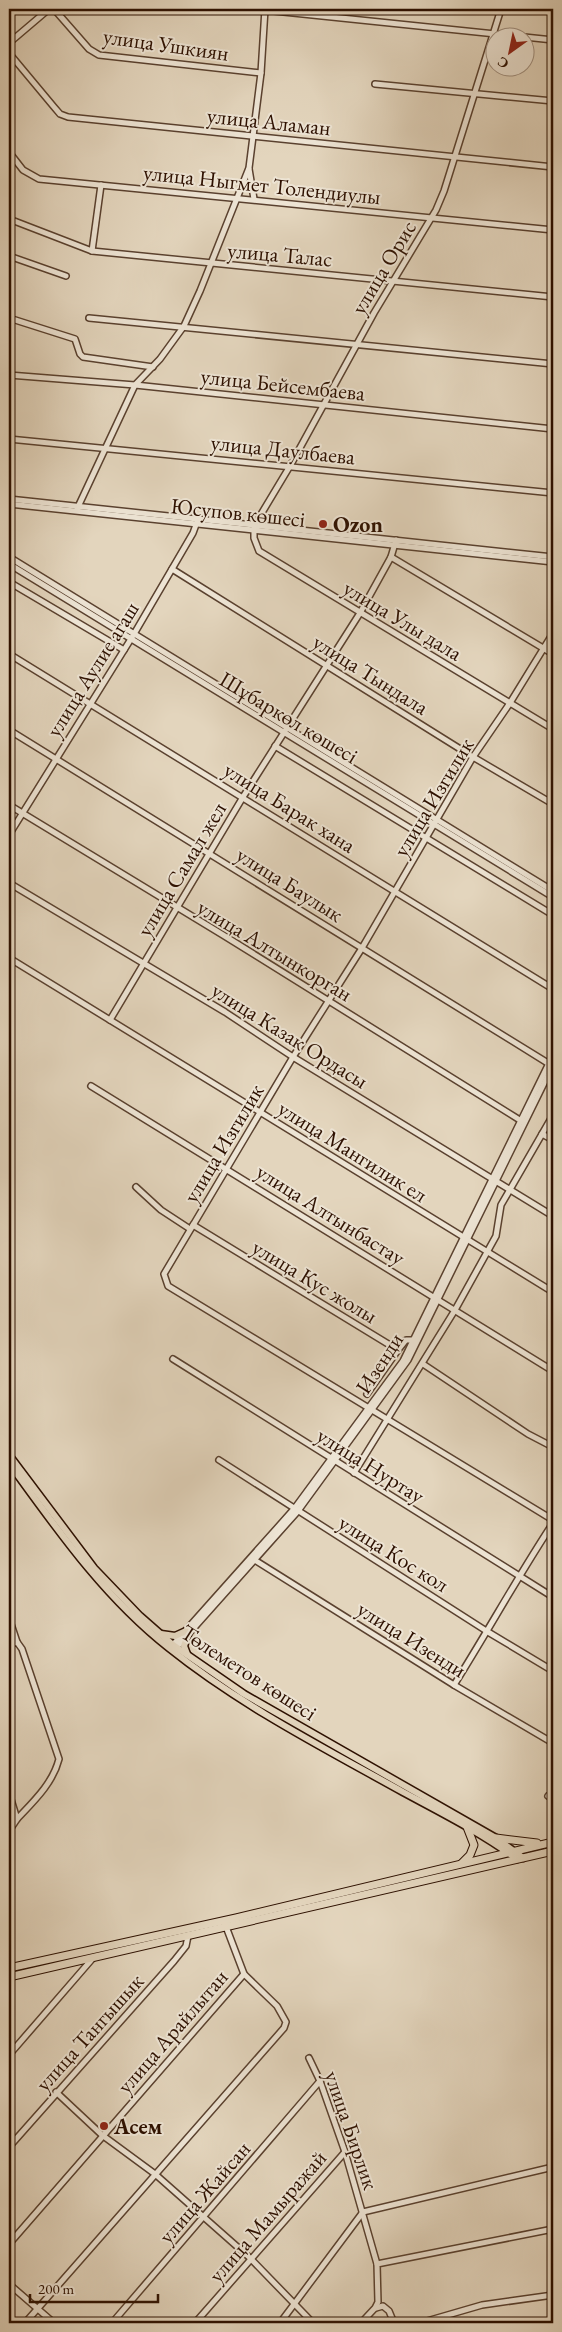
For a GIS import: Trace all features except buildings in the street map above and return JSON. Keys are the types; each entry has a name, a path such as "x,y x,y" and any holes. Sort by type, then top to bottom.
{"highway":[{"path":"460,1865 470,1855 474,1845 467,1828"},
{"path":"496,1838 516,1842 550,1842"},
{"path":"9,1968 460,1865 550,1842"},
{"path":"9,1977 553,1851"}],"main road":[{"name":"Төлеметов көшесі","path":"9,1455 84,1557 122,1599 173,1648 286,1719 496,1838 520,1859"},
{"name":"Төлеметов көшесі","path":"9,1463 90,1571 136,1620 241,1699 512,1852"},
{"path":"158,1633 170,1636 187,1633 184,1651 193,1660"}],"street":[{"path":"9,43 49,9"},
{"name":"улица Ушкиян","path":"54,9 89,49 99,55 261,73"},
{"path":"254,9 484,33"},
{"path":"77,508 135,385 153,367 184,326 249,168 261,73 265,9"},
{"name":"улица Орис","path":"495,28 501,9"},
{"path":"534,38 553,40"},
{"name":"улица Аламан","path":"9,53 60,114 68,117 553,167"},
{"name":"улица Орис","path":"254,528 357,343 431,218 444,191 484,63"},
{"path":"375,84 475,92 553,101"},
{"name":"улица Ныгмет Толендиулы","path":"9,152 23,170 39,179 553,230"},
{"path":"249,168 254,199"},
{"path":"92,251 100,185"},
{"name":"улица Талас","path":"9,219 92,251 553,297"},
{"path":"9,256 66,276"},
{"path":"9,318 75,339 83,357 153,367"},
{"path":"89,318 357,343 553,364"},
{"name":"улица Бейсембаева","path":"9,375 135,385 553,429"},
{"name":"улица Даулбаева","path":"9,439 553,492"},
{"name":"Юсупов көшесі","path":"9,499 553,562"},
{"name":"Юсупов көшесі","path":"9,504 77,508"},
{"name":"улица Аулие агаш","path":"9,835 124,650 172,569 197,521"},
{"name":"улица Улы дала","path":"254,528 256,546 259,552 553,729"},
{"name":"Юсупов көшесі","path":"395,543 553,557"},
{"name":"улица Самал жел","path":"110,1020 243,798 360,613 391,557 395,543"},
{"path":"391,557 553,654"},
{"path":"9,558 132,636"},
{"path":"9,564 132,636"},
{"name":"улица Тындала","path":"172,569 473,757 553,804"},
{"path":"9,582 124,650"},
{"name":"улица Изгилик","path":"553,634 510,704 473,757 362,948 293,1057 164,1274 168,1286 553,1522"},
{"name":"Шұбаркөл көшесі","path":"132,636 436,822 553,891"},
{"name":"улица Барак хана","path":"9,654 553,989"},
{"name":"улица Баулык","path":"9,730 56,757 552,1066"},
{"path":"275,746 553,915"},
{"name":"улица Алтынкорган","path":"9,805 523,1122"},
{"name":"Шұбаркөл көшесі","path":"436,822 553,897"},
{"name":"улица Казак Ордасы","path":"9,883 225,1012 293,1057 553,1216"},
{"name":"улица Мангилик ел","path":"9,958 553,1292"},
{"name":"Изенди","path":"173,1648 296,1510 408,1360 494,1181 552,1066 553,1055"},
{"name":"улица Алтынбастау","path":"92,1086 169,1136 226,1168 553,1371"},
{"path":"354,1473 424,1364 455,1310 496,1236 499,1227 498,1211 553,1115"},
{"path":"542,1134 553,1140"},
{"name":"улица Кус жолы","path":"136,1187 161,1210 398,1350"},
{"path":"367,1394 406,1340 416,1341"},
{"name":"улица Нуртау","path":"173,1359 553,1597"},
{"path":"424,1364 528,1434 553,1447"},
{"name":"улица Кос кол","path":"219,1460 488,1632 553,1671"},
{"path":"454,1685 488,1632 519,1576 553,1522"},
{"name":"улица Изенди","path":"253,1559 454,1685 553,1743"},
{"path":"9,1618 41,1703 59,1759 56,1772 9,1831"},
{"path":"9,1645 17,1642"},
{"path":"9,1793 18,1819"},
{"name":"улица Арайлытан","path":"9,2244 244,1974 223,1920"},
{"name":"улица Тангышык","path":"9,2147 174,1961 186,1946 188,1936"},
{"path":"9,2055 93,1958"},
{"path":"25,2323 284,2028 286,2022 277,2006 244,1974"},
{"name":"улица Бирлик","path":"310,2058 345,2152 363,2212 370,2246 377,2264 378,2302 375,2308"},
{"name":"улица Жайсан","path":"112,2323 320,2081"},
{"path":"56,2092 102,2136 155,2174 250,2258 313,2323"},
{"name":"улица Мамыражай","path":"195,2323 250,2258 345,2152"},
{"path":"363,2212 553,2167"},
{"name":"улица Бирлик","path":"280,2323 295,2306 363,2212"},
{"path":"377,2264 553,2229"},
{"path":"9,2284 54,2323"},
{"path":"420,2323 482,2305 553,2295"},
{"path":"362,2323 375,2308 383,2306 389,2311 394,2323"}],"place":[{"name":"Ozon","path":"323,524"},
{"name":"Асем","path":"104,2126"}]}
